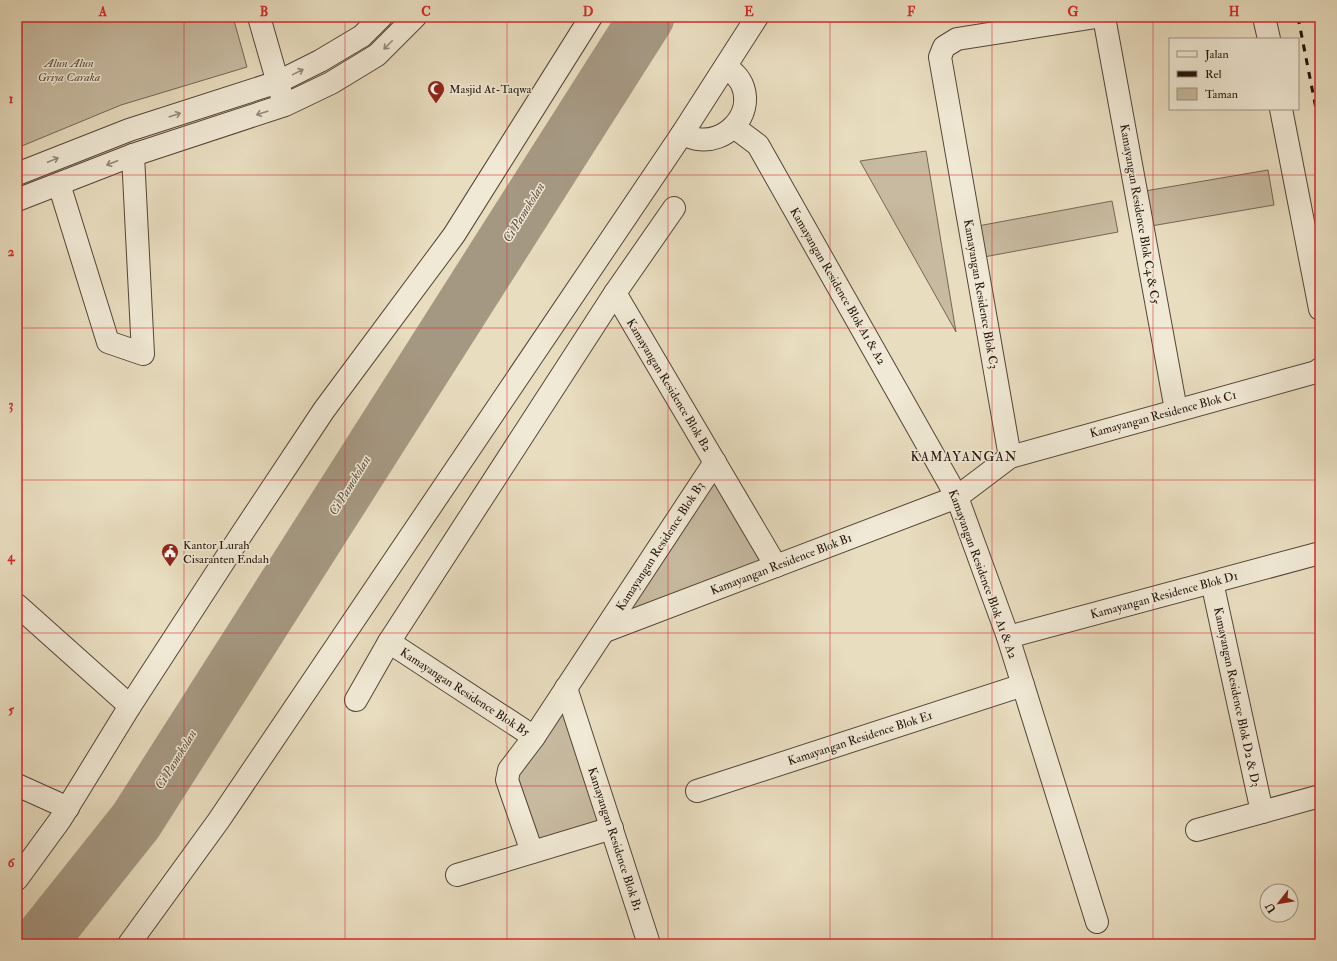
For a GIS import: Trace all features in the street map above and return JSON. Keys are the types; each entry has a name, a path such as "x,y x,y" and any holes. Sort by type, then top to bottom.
{"street":[{"path":"259,17 284,105"},
{"path":"17,174 129,130 278,82 320,62 362,36 381,17"},
{"path":"17,200 133,155 284,105 331,83 377,56 414,17"},
{"path":"17,879 68,808 130,706 324,410 454,236 591,17"},
{"path":"128,944 219,820 682,134 757,17"},
{"name":"Kamayangan Residence Blok C3","path":"1010,457 940,57 944,47 957,39 1096,17"},
{"name":"Kamayangan Residence Blok C4 & C5","path":"1104,17 1176,410"},
{"path":"1264,17 1268,38"},
{"path":"682,134 696,139 709,140 723,136 734,127 742,116 745,102 743,88 737,75 726,66"},
{"path":"1281,110 1320,309"},
{"name":"Kamayangan Residence Blok A1 & A2","path":"734,127 758,145 957,497 1008,637 1097,922"},
{"path":"59,184 108,342 143,354 133,155"},
{"path":"356,700 389,642 615,293 674,208"},
{"name":"Kamayangan Residence Blok B2","path":"615,293 776,566"},
{"name":"Kamayangan Residence Blok C1","path":"1010,457 1318,371"},
{"name":"Kamayangan Residence Blok B1","path":"605,631 957,497 1010,457"},
{"name":"Kamayangan Residence Blok B3","path":"566,688 715,462"},
{"name":"Kamayangan Residence Blok D1","path":"1008,637 1320,553"},
{"name":"Kamayangan Residence Blok D2 & D3","path":"1212,582 1262,812"},
{"path":"17,605 130,706"},
{"name":"Kamayangan Residence Blok B5","path":"389,642 534,737 509,770 507,780 532,852"},
{"name":"Kamayangan Residence Blok E1","path":"697,791 1023,685"},
{"path":"534,737 566,688"},
{"name":"Kamayangan Residence Blok B1","path":"566,688 649,944"},
{"path":"17,785 68,808"},
{"path":"1197,830 1320,796"},
{"path":"458,876 612,828"}],"green space":[{"name":"Alun Alun Griya Caraka","path":"17,17 233,17 247,67 121,105 17,148"},
{"path":"926,151 956,332 860,161"},
{"path":"1268,170 1274,205 1151,226 1145,191"},
{"path":"1112,201 1118,232 984,257 978,226"},
{"path":"714,469 770,563 615,623"},
{"path":"565,697 607,825 535,848 512,781"}],"waterway":[{"name":"Ci Pamokolan","path":"38,944 136,821 647,17"}],"railway":[{"path":"1298,17 1320,129"}],"place":[{"name":"Masjid At-Taqwa","path":"436,104"},
{"name":"Kantor Lurah Cisaranten Endah","path":"170,567"}],"district":[{"name":"KAMAYANGAN","path":"964,456"}]}
